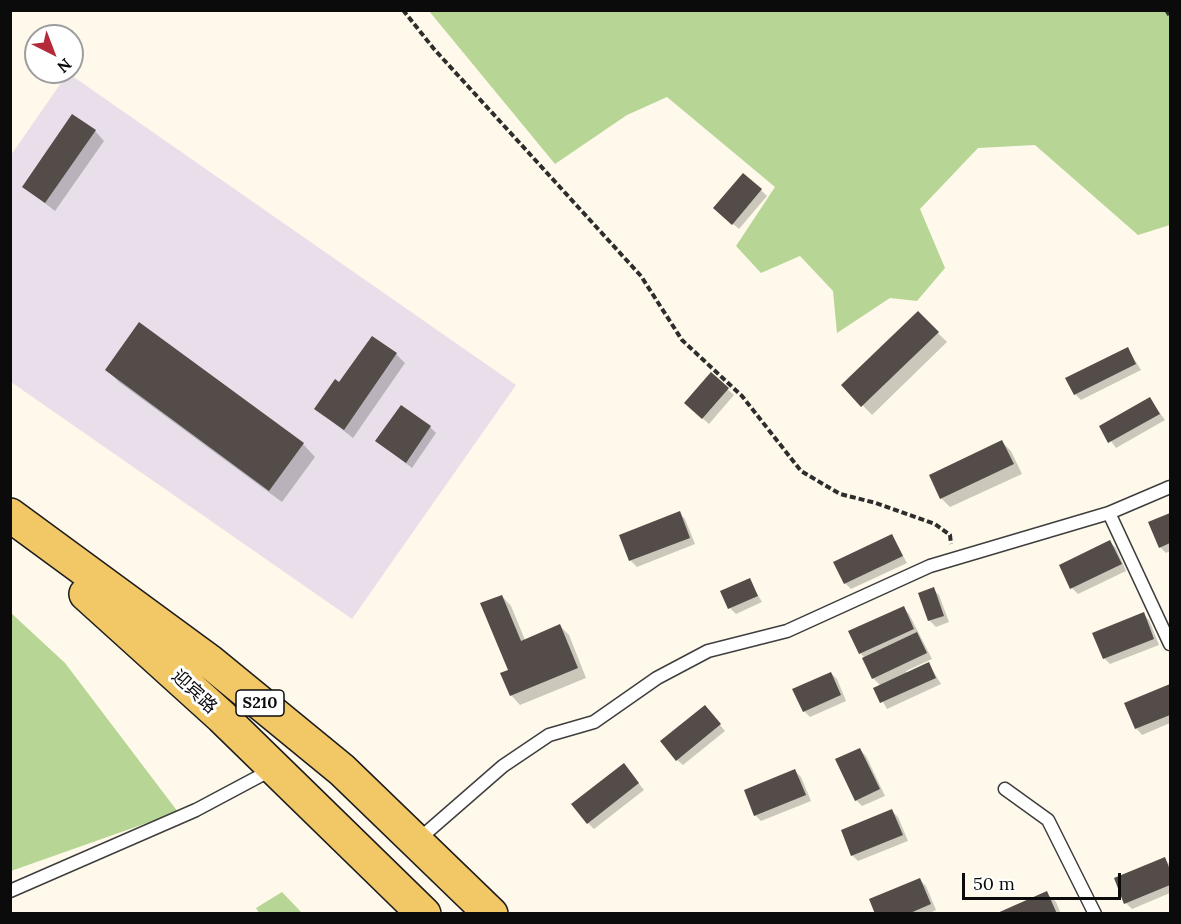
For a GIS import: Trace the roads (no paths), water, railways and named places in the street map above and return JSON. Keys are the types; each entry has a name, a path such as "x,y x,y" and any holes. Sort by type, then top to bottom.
{"main road":[{"name":"S210","path":"10,515 209,661 342,770 491,914"},
{"name":"迎宾路","path":"10,527 145,647 424,914"}],"lane":[{"path":"417,840 503,766 549,735 594,722 657,678 708,651 787,631 930,566 1109,513 1170,487"},
{"path":"1109,513 1170,644"},
{"path":"10,891 196,810 274,768"},
{"path":"1005,789 1048,820 1095,914"}]}
